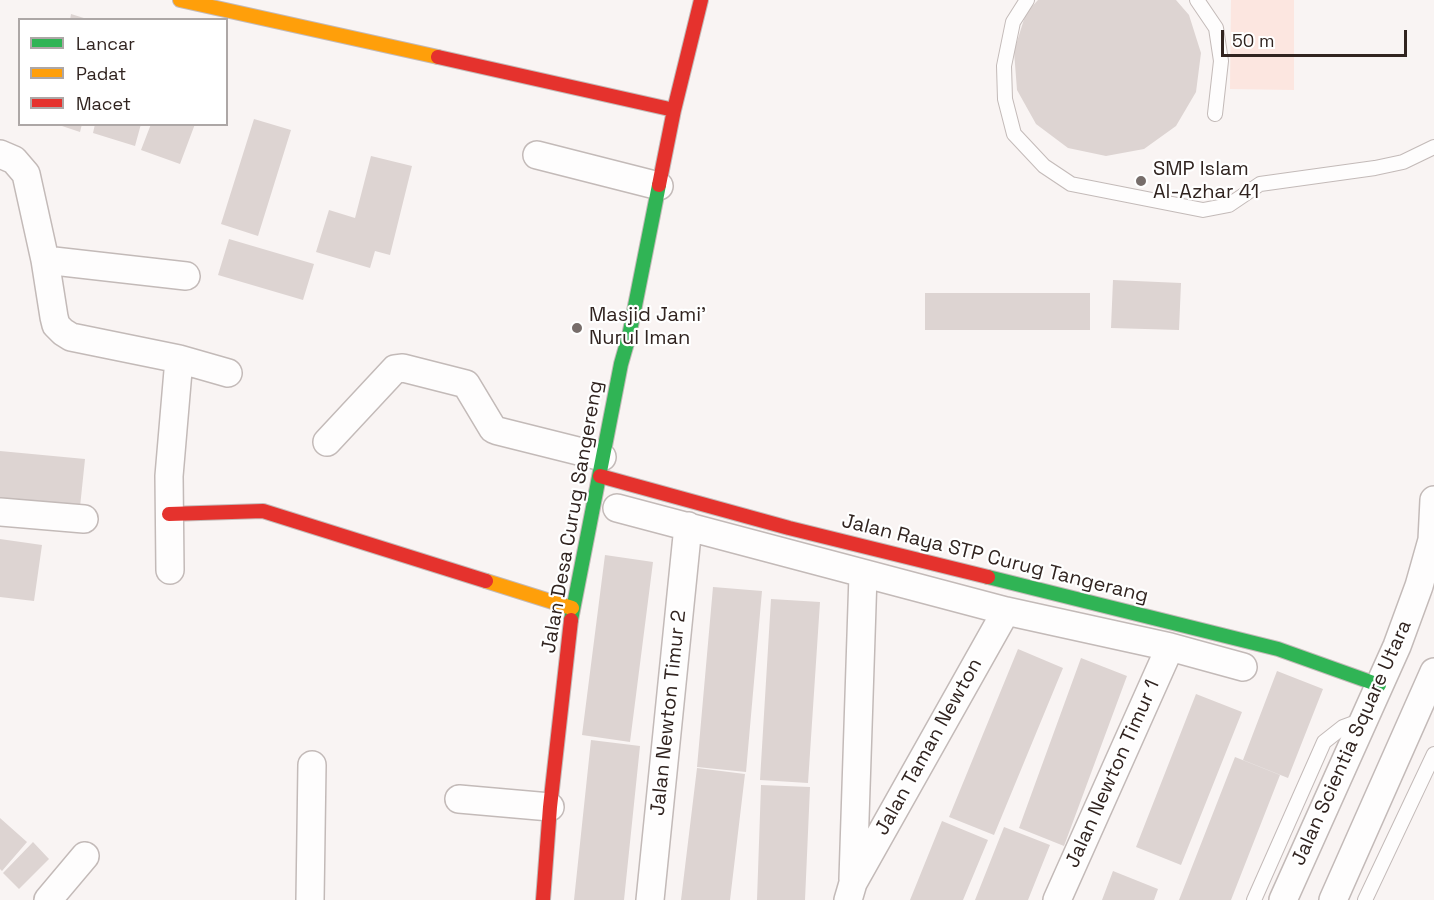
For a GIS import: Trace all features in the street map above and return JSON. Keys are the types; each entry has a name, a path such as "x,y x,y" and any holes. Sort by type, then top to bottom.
{"street":[{"path":"180,0 674,110"},
{"name":"Jalan Desa Curug Sangereng","path":"543,900 550,807 572,608 674,110 701,0"},
{"path":"0,154 14,160 26,174 45,260 54,317 56,325 63,332 71,337 179,359 228,373"},
{"path":"537,155 659,186"},
{"path":"45,260 186,276"},
{"path":"170,570 172,423 179,359"},
{"path":"327,442 395,369 403,368 466,384 493,429 601,466"},
{"name":"Jalan Raya STP Curug Tangerang","path":"601,466 800,531 1278,649 1379,685"},
{"name":"Jalan Scientia Square Utara","path":"1283,900 1397,646 1427,590 1433,540 1434,500"},
{"path":"617,508 863,575 1006,611 1170,647 1243,667"},
{"path":"169,514 263,511 572,608"},
{"path":"0,512 84,519"},
{"name":"Jalan Newton Timur 2","path":"650,900 688,526"},
{"name":"Jalan Taman Newton","path":"850,892 863,575"},
{"name":"Jalan Taman Newton","path":"850,892 1006,611"},
{"name":"Jalan Newton Timur 1","path":"1057,900 1170,647"},
{"path":"1334,900 1434,672"},
{"path":"294,900 310,900 312,765"},
{"path":"459,799 550,807"},
{"path":"48,900 85,856"}],"lane":[{"path":"1027,0 1013,22 1004,66 1005,99 1014,134 1044,166 1071,183 1203,210 1229,205 1260,184 1375,168 1403,162 1434,147"},
{"path":"1197,0 1216,28 1221,61 1215,114"},
{"path":"1254,900 1324,742 1343,727 1364,719"},
{"path":"1365,900 1434,754"}],"shaded area":[{"path":"1231,0 1294,0 1294,90 1230,89"}],"building":[{"path":"1038,0 1176,0 1189,15 1201,53 1196,92 1176,126 1144,149 1106,156 1068,148 1036,124 1017,90 1014,51 1026,13"},
{"path":"71,14 84,18 70,18"},
{"path":"254,119 291,130 258,236 221,224"},
{"path":"62,126 82,126 80,132"},
{"path":"95,126 140,126 135,146 93,133"},
{"path":"150,126 194,126 180,164 141,150"},
{"path":"371,156 412,166 390,255 375,251 370,268 316,252 329,210 355,218"},
{"path":"229,239 314,264 303,300 218,275"},
{"path":"1113,280 1181,283 1179,330 1111,328"},
{"path":"925,293 1090,293 1090,330 925,330"},
{"path":"0,451 85,459 80,507 0,499"},
{"path":"0,539 42,545 34,601 0,597"},
{"path":"605,555 653,562 630,742 582,735"},
{"path":"713,587 762,591 746,772 697,767"},
{"path":"771,599 820,602 808,783 760,780"},
{"path":"1018,649 1063,668 994,835 949,817"},
{"path":"1081,658 1127,676 1064,846 1019,828"},
{"path":"1277,671 1323,689 1288,778 1243,760"},
{"path":"1196,694 1242,712 1181,865 1136,847"},
{"path":"591,740 640,746 624,900 574,900"},
{"path":"1235,757 1280,775 1271,798 1231,900 1179,900"},
{"path":"697,768 745,774 730,900 681,900"},
{"path":"761,785 810,787 805,900 757,900"},
{"path":"0,818 27,842 2,871 0,869"},
{"path":"942,821 988,840 963,900 910,900"},
{"path":"1004,827 1050,845 1028,900 975,900"},
{"path":"33,842 49,859 19,889 3,873"},
{"path":"1113,871 1158,889 1154,900 1102,900"}],"traffic: fast":[{"path":"571,620 659,185"},
{"path":"988,577 1278,649 1379,685"}],"traffic: slow":[{"path":"180,0 438,57"},
{"path":"486,581 572,608"}],"traffic: jam":[{"path":"659,185 674,110 701,0"},
{"path":"438,57 674,110"},
{"path":"600,476 789,528 988,577"},
{"path":"169,514 263,511 486,581"},
{"path":"543,900 550,807 571,620"}],"place":[{"name":"SMP Islam Al-Azhar 41","path":"1141,181"},
{"name":"Masjid Jami' Nurul Iman","path":"577,328"}]}
